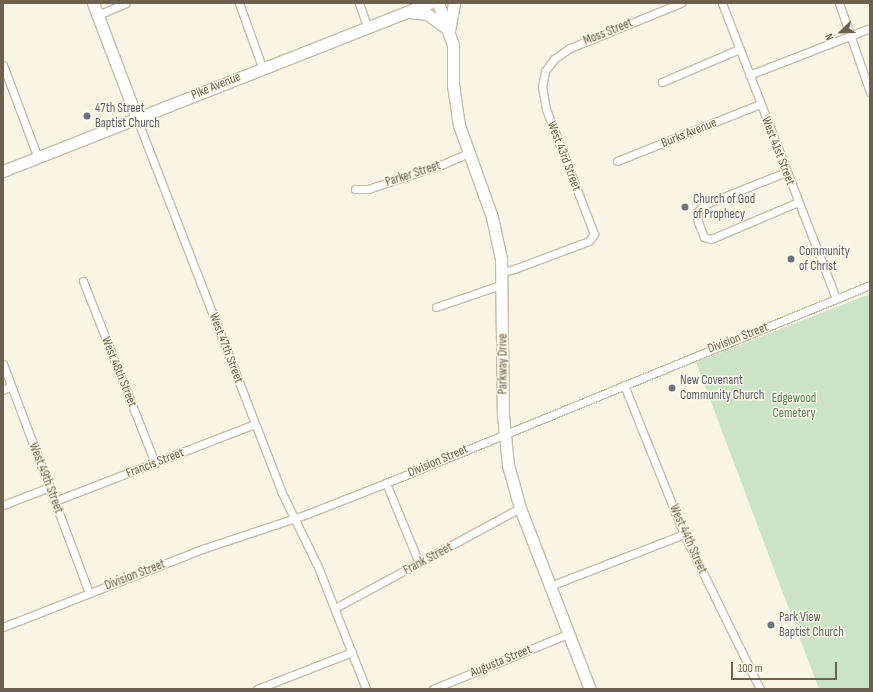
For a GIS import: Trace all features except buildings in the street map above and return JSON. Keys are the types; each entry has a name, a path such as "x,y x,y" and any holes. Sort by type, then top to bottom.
{"street":[{"name":"West 47th Street","path":"93,3 255,424 294,518 318,567 366,689"},
{"path":"98,15 126,3"},
{"path":"239,3 262,67"},
{"path":"359,3 368,26"},
{"name":"Pike Avenue","path":"3,172 137,119 262,67 429,3"},
{"name":"Parkway Drive","path":"438,3 453,45 454,100 469,153 492,216 502,272 504,434 508,465 520,508 590,689"},
{"name":"Parkway Drive","path":"449,32 454,3"},
{"name":"Moss Street","path":"544,74 554,60 570,48 681,3"},
{"name":"West 41st Street","path":"722,3 836,299"},
{"path":"838,3 870,92"},
{"path":"403,13 417,12 427,14 449,32"},
{"path":"749,75 870,28"},
{"path":"662,82 739,49"},
{"path":"3,65 38,158"},
{"name":"West 43rd Street","path":"502,272 528,265 588,241 593,236 594,230 546,109 542,87 544,74"},
{"name":"Burks Avenue","path":"617,161 760,104"},
{"name":"Parker Street","path":"355,189 368,188 443,164 469,153"},
{"path":"786,172 703,205 697,213 698,222 704,237 711,239 798,202"},
{"name":"West 48th Street","path":"83,280 155,462"},
{"path":"436,307 493,285 503,284"},
{"name":"Division Street","path":"3,627 202,549 294,518 386,483 870,285"},
{"name":"West 49th Street","path":"3,364 90,593"},
{"name":"West 44th Street","path":"624,385 684,534 760,689"},
{"path":"3,390 11,386"},
{"name":"Francis Street","path":"55,501 255,424"},
{"path":"386,483 419,563"},
{"path":"3,505 50,487"},
{"name":"Frank Street","path":"335,608 520,508"},
{"path":"550,586 684,534"},
{"name":"Augusta Street","path":"433,689 568,634"},
{"path":"257,689 352,652"}],"green space":[{"name":"Edgewood Cemetery","path":"870,294 870,689 819,689 696,362"}],"place":[{"name":"47th Street Baptist Church","path":"87,116"},
{"name":"Church of God of Prophecy","path":"685,207"},
{"name":"Community of Christ","path":"791,259"},
{"name":"New Covenant Community Church","path":"672,388"},
{"name":"Park View Baptist Church","path":"771,625"}]}
